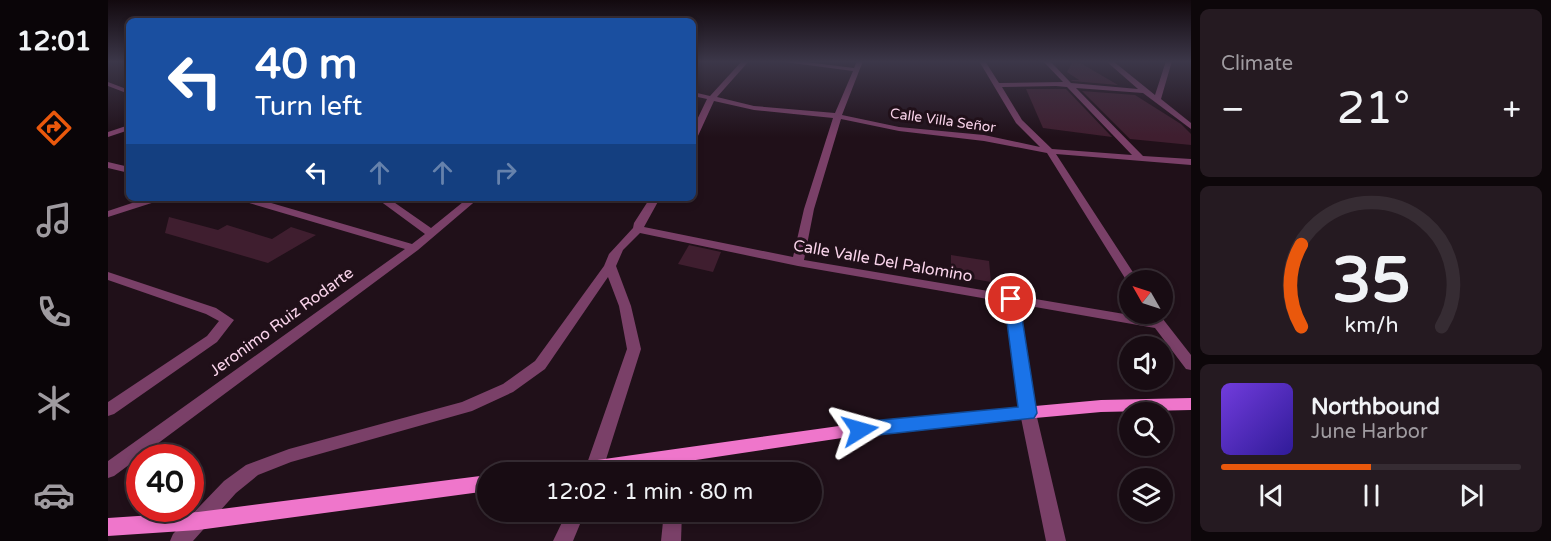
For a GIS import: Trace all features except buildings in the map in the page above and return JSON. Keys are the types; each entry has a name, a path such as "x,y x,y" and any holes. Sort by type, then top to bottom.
{"street":[{"path":"696,131 711,99 723,86"},
{"path":"798,262 809,209 838,116 850,86"},
{"path":"997,86 1019,121 1050,151 1126,270"},
{"path":"1070,86 1140,158"},
{"path":"1092,86 1142,91"},
{"path":"1137,86 1157,99 1191,127"},
{"path":"1157,99 1161,86"},
{"name":"Calle Villa Señor","path":"696,95 754,108 838,116 899,129 984,138 1050,151 1191,162"},
{"path":"108,135 126,129"},
{"path":"108,165 126,169"},
{"path":"108,214 148,201"},
{"path":"253,201 414,248"},
{"path":"385,201 432,233"},
{"name":"Jeronimo Ruiz Rodarte","path":"108,471 414,248 470,201"},
{"path":"204,515 230,487 252,470 289,456 466,407 508,388 540,365 610,266 613,256 638,229 639,223 653,201"},
{"name":"Calle Valle Del Palomino","path":"638,229 798,262 1011,299 1119,314"},
{"path":"596,462 634,349 625,306 610,266"},
{"path":"108,276 211,311 227,320 212,339 108,410"},
{"path":"1011,299 1028,413 1056,541"},
{"path":"1160,324 1191,365"},
{"path":"690,462 882,426 1101,406 1191,404"},
{"path":"204,520 477,484"},
{"path":"108,527 183,522"},
{"path":"180,541 197,522"},
{"path":"563,541 572,522"},
{"path":"670,541 672,522"}],"route":[{"path":"860,430 1028,413 1011,299"}]}
